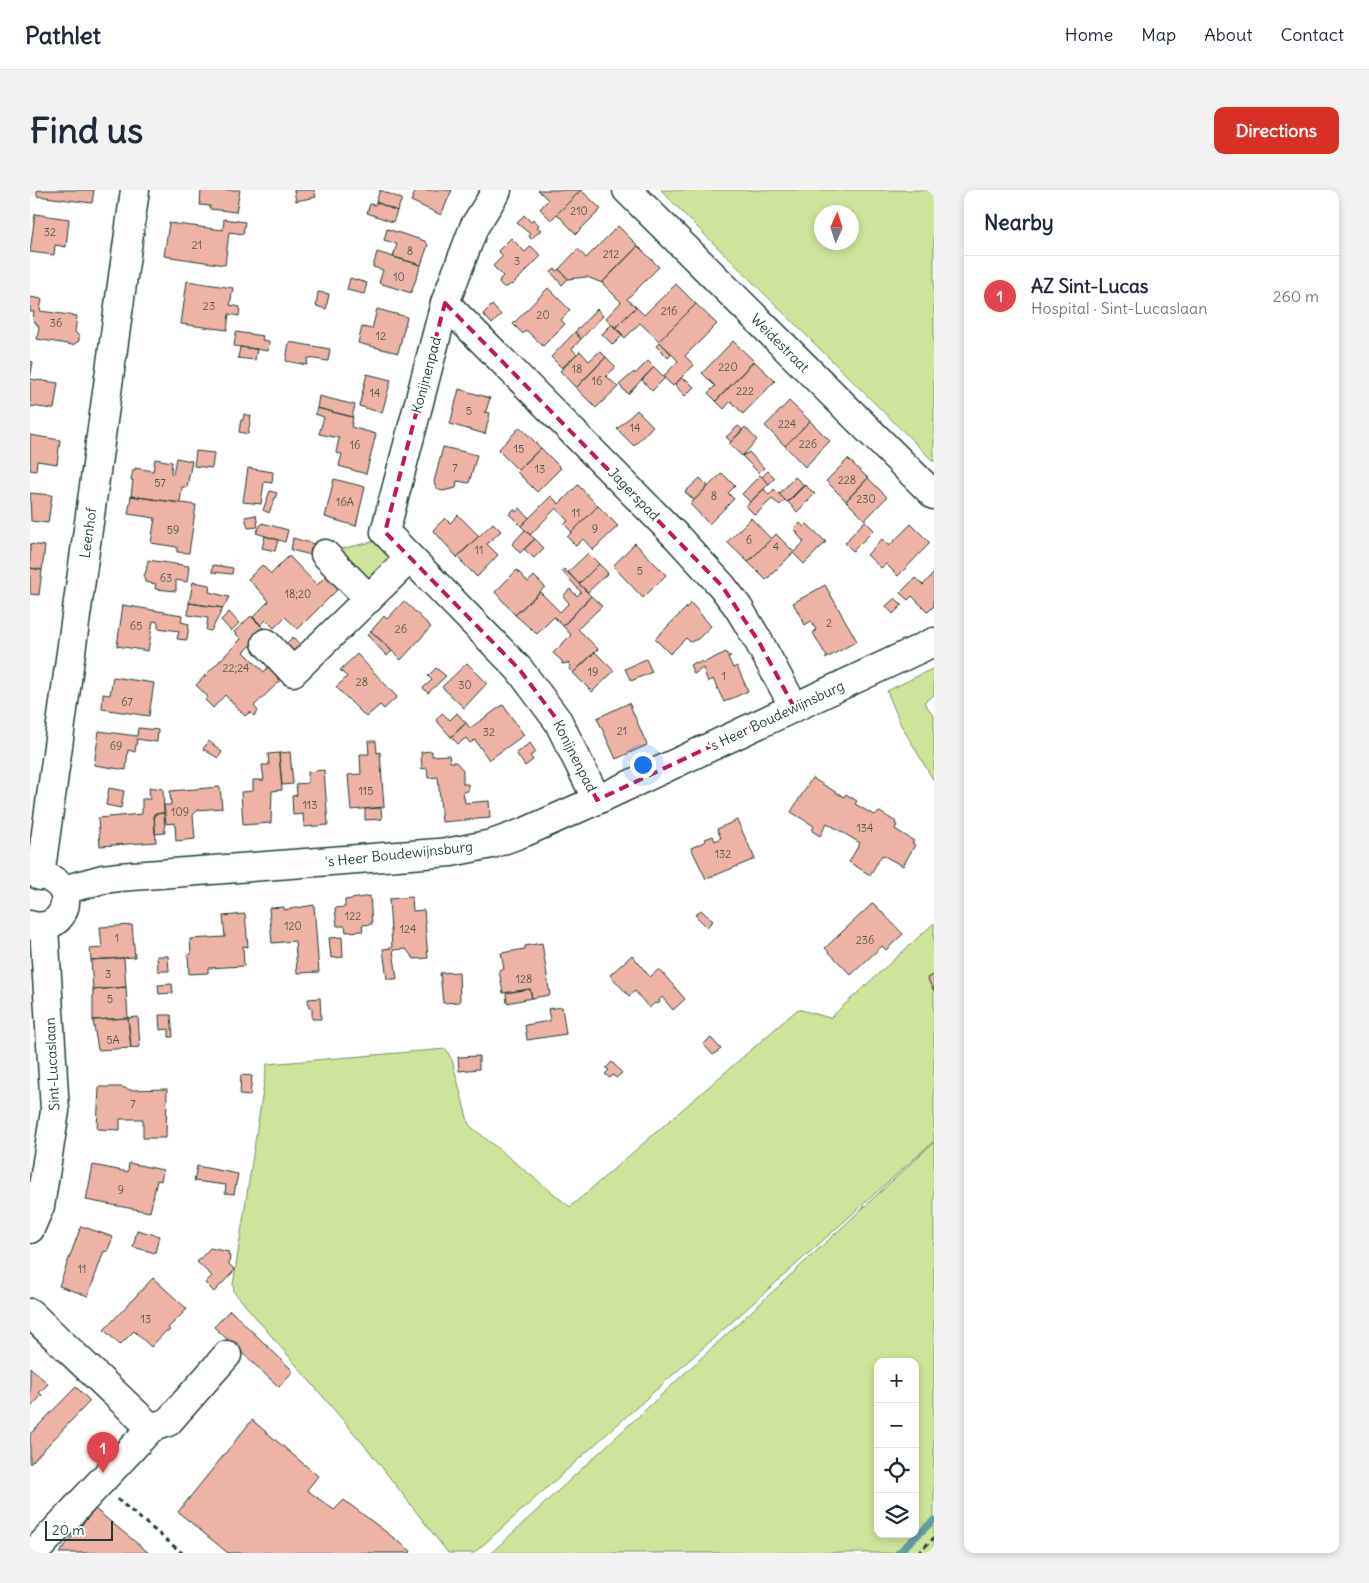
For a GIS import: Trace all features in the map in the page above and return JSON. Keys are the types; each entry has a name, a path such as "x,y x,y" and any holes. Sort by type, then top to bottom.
{"street":[{"name":"Leenhof","path":"35,877 135,190"},
{"name":"Konijnenpad","path":"497,190 474,227 445,303 385,532 519,669 558,721 597,800"},
{"name":"Weidestraat","path":"626,190 934,495"},
{"name":"Jagerspad","path":"445,303 671,531 722,586 738,607 759,642 794,707"},
{"path":"325,554 369,599"},
{"path":"266,643 293,672 410,558"},
{"name":"'s Heer Boudewijnsburg","path":"63,890 103,879 119,877 452,852 492,844 525,832 597,800 934,642"},
{"path":"35,877 55,881 63,890"},
{"name":"Sint-Lucaslaan","path":"30,1229 40,1206 55,1111 37,926 50,925 61,916 65,908 63,890"},
{"path":"30,1313 151,1428"},
{"path":"34,1553 151,1428 168,1422 227,1355"}],"path":[{"path":"99,1484 182,1553"},
{"path":"918,1553 934,1538"}],"highlighted area":[{"path":"445,303 722,586 759,642 794,707 597,800 558,721 519,669 385,532"}],"green space":[{"path":"661,190 934,190 934,462 686,216"},
{"path":"376,541 395,560 369,585 332,551"},
{"path":"934,668 934,695 924,702 934,716 934,781 901,725 887,691"},
{"path":"934,923 934,1141 474,1553 448,1553 370,1452 234,1292 233,1285 267,1064 446,1049 452,1060 469,1125 570,1207 798,1009 830,1018"},
{"path":"934,1142 934,1553 491,1553"}],"building":[{"path":"37,190 94,190 92,203 37,196"},
{"path":"201,190 240,190 236,212 210,209 210,206 200,205"},
{"path":"294,190 314,190 316,197 296,201"},
{"path":"380,190 402,199 397,211 376,202"},
{"path":"416,190 452,190 441,215 411,201"},
{"path":"538,190 581,190 551,220 540,209 548,200"},
{"path":"581,190 601,209 576,234 557,214"},
{"path":"376,202 397,211 393,222 367,213 370,204 375,205"},
{"path":"35,214 69,219 66,247 55,245 54,255 30,252"},
{"path":"524,215 531,222 533,219 541,230 531,239 530,234 517,223"},
{"path":"224,219 245,222 243,234 229,232 225,265 164,256 169,223 223,230"},
{"path":"618,226 638,246 602,283 587,277 568,279 559,269 578,249 586,258"},
{"path":"387,229 425,241 428,245 421,265 393,257 397,244 384,240"},
{"path":"511,238 525,252 531,246 541,256 512,285 504,287 499,283 503,276 493,266 503,256 498,251"},
{"path":"638,246 659,267 627,299 636,307 615,328 606,318 621,302 602,283"},
{"path":"377,252 421,265 411,293 379,283 383,270 373,267"},
{"path":"555,269 557,271 559,269 568,279 562,285 551,272"},
{"path":"350,278 367,283 364,294 347,290"},
{"path":"187,281 233,288 230,305 240,307 239,316 229,314 227,330 181,324"},
{"path":"676,284 696,304 659,341 640,323 625,338 615,328 636,307 644,315"},
{"path":"548,288 570,310 561,320 565,324 543,346 526,330 523,334 513,324"},
{"path":"318,292 329,294 326,309 316,306"},
{"path":"30,297 42,299 40,311 77,316 75,332 79,336 79,341 73,345 37,339 39,327 33,320 34,312 30,312"},
{"path":"696,304 717,324 685,356 694,365 673,386 663,377 678,361 659,341"},
{"path":"492,305 501,315 492,324 483,314"},
{"path":"377,309 407,317 398,353 358,343 362,327 372,329"},
{"path":"597,309 603,316 581,339 575,332"},
{"path":"612,324 623,335 613,345 602,334"},
{"path":"236,332 263,336 262,340 269,341 268,351 234,346"},
{"path":"575,332 581,339 572,349 577,354 562,368 551,357"},
{"path":"733,341 754,361 716,401 708,393 715,386 702,373"},
{"path":"289,342 330,349 328,361 308,358 307,365 286,361"},
{"path":"660,342 672,354 668,358 656,346"},
{"path":"240,347 257,349 255,360 238,358"},
{"path":"580,351 589,361 600,351 606,357 576,388 560,371"},
{"path":"606,357 616,367 606,376 618,387 596,408 576,388"},
{"path":"30,361 33,362 30,379"},
{"path":"648,361 654,367 628,394 619,385 634,372 635,374"},
{"path":"754,361 775,381 743,414 731,401 724,409 716,401"},
{"path":"654,367 665,378 652,391 642,380"},
{"path":"367,374 391,380 382,413 359,406"},
{"path":"681,378 685,381 686,379 694,387 685,396 675,385"},
{"path":"30,379 58,383 54,409 30,406"},
{"path":"459,389 490,398 484,412 490,413 485,434 450,424"},
{"path":"319,396 355,405 352,417 317,408"},
{"path":"789,401 810,421 785,446 765,426"},
{"path":"317,408 353,417 351,427 376,434 366,474 339,466 342,454 336,453 339,438 319,434 324,417 315,414"},
{"path":"637,410 653,426 634,446 617,429"},
{"path":"244,414 251,416 248,434 239,432"},
{"path":"810,421 830,441 805,467 785,446"},
{"path":"738,426 743,430 731,442 726,437"},
{"path":"520,427 541,448 518,470 498,450"},
{"path":"745,427 757,440 742,456 729,444"},
{"path":"30,435 60,440 57,464 37,461 36,471 30,470"},
{"path":"443,447 477,455 469,483 457,481 456,488 443,491 435,486 434,482"},
{"path":"541,448 561,468 537,492 517,472"},
{"path":"196,451 214,453 212,468 194,466"},
{"path":"749,452 764,468 759,473 742,456"},
{"path":"176,458 192,461 187,487 182,487 180,503 131,496 133,480 131,480 135,468 153,471 155,459 172,462 171,473 173,474"},
{"path":"848,459 868,478 846,501 826,481"},
{"path":"248,468 273,472 272,483 264,482 261,504 243,502"},
{"path":"768,471 775,478 769,484 762,477"},
{"path":"722,473 735,486 728,493 734,499 709,524 690,504"},
{"path":"760,475 769,484 750,502 742,494"},
{"path":"795,477 804,485 787,502 779,494"},
{"path":"700,478 708,486 694,500 685,492"},
{"path":"868,478 887,497 865,520 846,501"},
{"path":"334,479 365,487 356,526 325,517"},
{"path":"578,485 598,506 572,532 564,524 568,521 556,508 530,535 521,526 551,496 559,504"},
{"path":"805,485 815,494 797,512 788,502"},
{"path":"764,489 769,495 774,489 785,500 780,505 772,499 755,515 746,506"},
{"path":"270,491 277,493 269,513 263,510"},
{"path":"30,493 52,495 48,523 31,521"},
{"path":"131,496 196,505 189,553 177,552 177,547 151,543 155,518 128,514"},
{"path":"598,506 618,526 593,550 583,539 576,546 567,537"},
{"path":"520,508 529,518 521,526 509,514 514,509 516,512"},
{"path":"256,515 258,527 248,528 245,517"},
{"path":"458,515 479,536 457,557 433,530 445,518 450,523"},
{"path":"751,518 771,539 748,562 727,542"},
{"path":"865,521 874,530 853,551 845,543"},
{"path":"262,523 288,530 285,542 256,533"},
{"path":"493,523 501,531 487,544 498,555 477,577 457,557"},
{"path":"800,523 804,527 807,524 826,542 804,564 793,553 766,580 748,562 776,534 794,552 804,542 794,529"},
{"path":"911,524 930,543 898,576 886,564 881,568 867,555 882,539 889,546"},
{"path":"525,530 535,539 520,553 512,544"},
{"path":"265,536 278,540 275,551 262,548"},
{"path":"293,538 314,544 311,555 291,550"},
{"path":"535,539 544,548 534,558 524,549"},
{"path":"635,543 666,575 643,598 613,566"},
{"path":"30,544 45,546 42,570 30,568"},
{"path":"588,553 599,564 579,584 568,572"},
{"path":"289,556 317,585 327,575 339,588 298,629 285,617 274,628 266,620 261,625 253,617 269,601 248,579 262,565 271,574"},
{"path":"148,560 189,566 187,582 176,580 176,591 155,589 156,584 145,582 144,576"},
{"path":"599,564 608,573 588,592 579,584"},
{"path":"213,565 233,568 232,574 212,572"},
{"path":"30,568 42,570 39,595 30,594"},
{"path":"564,569 591,596 563,626 554,617 537,634 515,615 540,592 560,612 569,603 563,596 570,589 577,596 581,592 562,571"},
{"path":"517,570 528,582 534,576 545,587 515,615 495,592"},
{"path":"934,573 934,606 928,612 912,596 908,600 900,593 915,578 923,585"},
{"path":"193,582 210,585 209,592 229,597 223,608 189,603"},
{"path":"825,585 857,641 825,659 827,657 813,633 816,630 811,621 805,625 793,603"},
{"path":"591,596 602,606 578,629 598,649 573,673 569,669 571,666 568,663 562,664 562,661 553,653 571,635 563,626"},
{"path":"895,598 902,605 893,614 886,606"},
{"path":"404,601 431,627 401,660 371,631 384,616 387,619"},
{"path":"189,603 223,608 211,631 206,630 208,618 188,615"},
{"path":"691,603 711,626 698,639 690,642 686,638 670,654 655,639"},
{"path":"123,605 182,615 181,622 189,624 187,640 177,639 179,631 158,628 158,622 153,621 148,651 117,646"},
{"path":"229,612 239,623 231,631 221,620"},
{"path":"251,616 263,628 254,634 258,639 244,652 264,672 271,664 283,678 254,706 258,711 254,716 250,712 245,716 225,695 213,708 205,700 208,697 196,685 241,639 234,632"},
{"path":"371,631 392,651 387,656 367,635"},
{"path":"293,637 302,647 294,654 285,645"},
{"path":"595,652 614,671 592,692 573,673"},
{"path":"726,652 728,656 731,656 728,657 733,668 737,666 748,691 724,702 713,679 708,682 703,668 694,674 690,665 702,661 703,663"},
{"path":"357,654 397,697 384,709 380,705 366,717 336,687 347,677 340,670"},
{"path":"646,659 652,672 631,681 625,669"},
{"path":"467,663 487,683 464,708 442,687"},
{"path":"436,668 446,676 428,693 423,688 432,680 428,676"},
{"path":"113,677 154,683 149,716 102,709 103,694 110,695"},
{"path":"629,703 647,745 616,759 597,718"},
{"path":"503,705 524,735 489,760 475,740 470,743 466,738 458,744 451,737 466,723 470,728"},
{"path":"442,713 450,720 457,713 466,723 451,737 436,720"},
{"path":"138,728 158,730 157,742 137,739 135,752 128,750 126,770 94,765 99,731 137,736"},
{"path":"209,741 222,752 218,758 203,749"},
{"path":"368,741 376,741 377,753 380,752 384,807 351,810 348,775 361,774 360,754 369,754"},
{"path":"530,743 536,752 530,756 533,760 525,766 516,753"},
{"path":"432,751 432,756 449,755 450,762 456,762 463,770 463,784 468,784 468,791 463,792 465,803 489,801 490,818 442,822 438,777 428,778 427,768 422,769 421,752"},
{"path":"290,752 293,784 282,785 279,753"},
{"path":"279,753 282,790 272,791 271,823 243,825 241,792 253,791 253,780 264,780 262,765 269,765 268,754"},
{"path":"324,770 328,825 304,827 303,814 293,815 292,796 297,795 296,784 308,783 308,772"},
{"path":"812,778 844,797 846,794 857,801 855,804 874,815 880,812 896,822 895,829 914,841 912,843 915,845 903,866 882,855 870,875 849,862 860,843 827,823 820,836 812,831 814,826 791,812"},
{"path":"149,787 163,789 164,813 154,814 156,842 100,846 98,818 142,814 142,799 150,799"},
{"path":"220,787 222,808 198,810 193,815 195,839 176,841 175,823 166,824 164,805 171,805 170,791"},
{"path":"109,788 124,791 121,808 106,805"},
{"path":"381,808 382,819 365,820 365,809"},
{"path":"164,813 165,833 155,834 154,814"},
{"path":"737,820 755,859 706,879 691,848 713,836 715,841 721,838 717,829"},
{"path":"370,896 372,924 362,925 363,931 346,932 345,926 337,926 335,908 345,907 345,900"},
{"path":"412,897 413,911 424,910 428,958 414,959 406,949 393,950 397,979 387,979 383,949 392,948 389,899"},
{"path":"873,903 903,934 886,950 882,946 851,975 825,948"},
{"path":"314,905 319,972 297,973 295,941 272,943 269,908 284,907 284,910"},
{"path":"701,910 713,921 707,927 695,915"},
{"path":"245,914 248,947 243,946 244,966 208,968 208,973 189,974 188,955 191,954 190,939 225,937 223,916"},
{"path":"132,925 135,957 91,960 90,949 102,948 100,927"},
{"path":"342,937 343,957 331,958 329,938"},
{"path":"542,943 550,995 532,998 530,989 503,993 499,970 504,969 501,953 525,949 525,946"},
{"path":"632,955 650,977 659,969 685,999 673,1010 662,997 658,1004 655,1003 649,1008 635,991 629,996 610,975"},
{"path":"157,956 168,956 169,971 158,971"},
{"path":"124,958 126,987 93,990 91,960"},
{"path":"459,972 460,1002 443,1003 440,973"},
{"path":"934,974 934,991 927,978"},
{"path":"172,984 173,993 159,994 158,985"},
{"path":"126,987 128,1018 93,1020 93,990"},
{"path":"530,989 532,998 507,1003 506,993"},
{"path":"320,998 321,1019 312,1019 312,1008 309,1008 308,999"},
{"path":"562,1007 566,1034 527,1040 525,1025 550,1021 548,1009"},
{"path":"159,1015 171,1015 173,1037 169,1037 169,1029 160,1030"},
{"path":"138,1017 140,1047 131,1048 128,1018"},
{"path":"128,1018 131,1048 98,1050 93,1020"},
{"path":"711,1038 721,1049 713,1055 703,1044"},
{"path":"479,1056 479,1069 459,1071 458,1057"},
{"path":"612,1062 622,1073 616,1078 613,1075 610,1078 605,1074 609,1070 606,1068"},
{"path":"241,1075 252,1076 250,1096 240,1095"},
{"path":"99,1087 122,1087 130,1090 167,1089 166,1138 143,1138 143,1119 120,1119 120,1130 97,1129"},
{"path":"129,1163 163,1170 161,1181 157,1180 150,1212 86,1200 93,1165 128,1172"},
{"path":"197,1166 238,1174 234,1194 225,1193 226,1185 194,1181"},
{"path":"81,1226 113,1237 107,1252 104,1251 88,1296 59,1286"},
{"path":"137,1230 159,1236 155,1253 133,1247"},
{"path":"210,1248 229,1252 229,1264 235,1270 214,1292 205,1283 212,1276 197,1262"},
{"path":"153,1278 187,1309 168,1328 170,1330 166,1331 151,1347 134,1331 120,1345 104,1330"},
{"path":"230,1310 293,1371 279,1387 214,1327"},
{"path":"30,1367 48,1384 39,1393 42,1395 30,1408"},
{"path":"76,1387 90,1401 30,1464 30,1434"},
{"path":"252,1420 318,1476 307,1490 334,1510 344,1500 411,1551 410,1553 228,1553 178,1512"},
{"path":"95,1509 149,1553 59,1553"}],"waterway":[{"path":"898,1553 934,1520"}],"place":[{"name":"AZ Sint-Lucas","path":"103,1473"}]}
